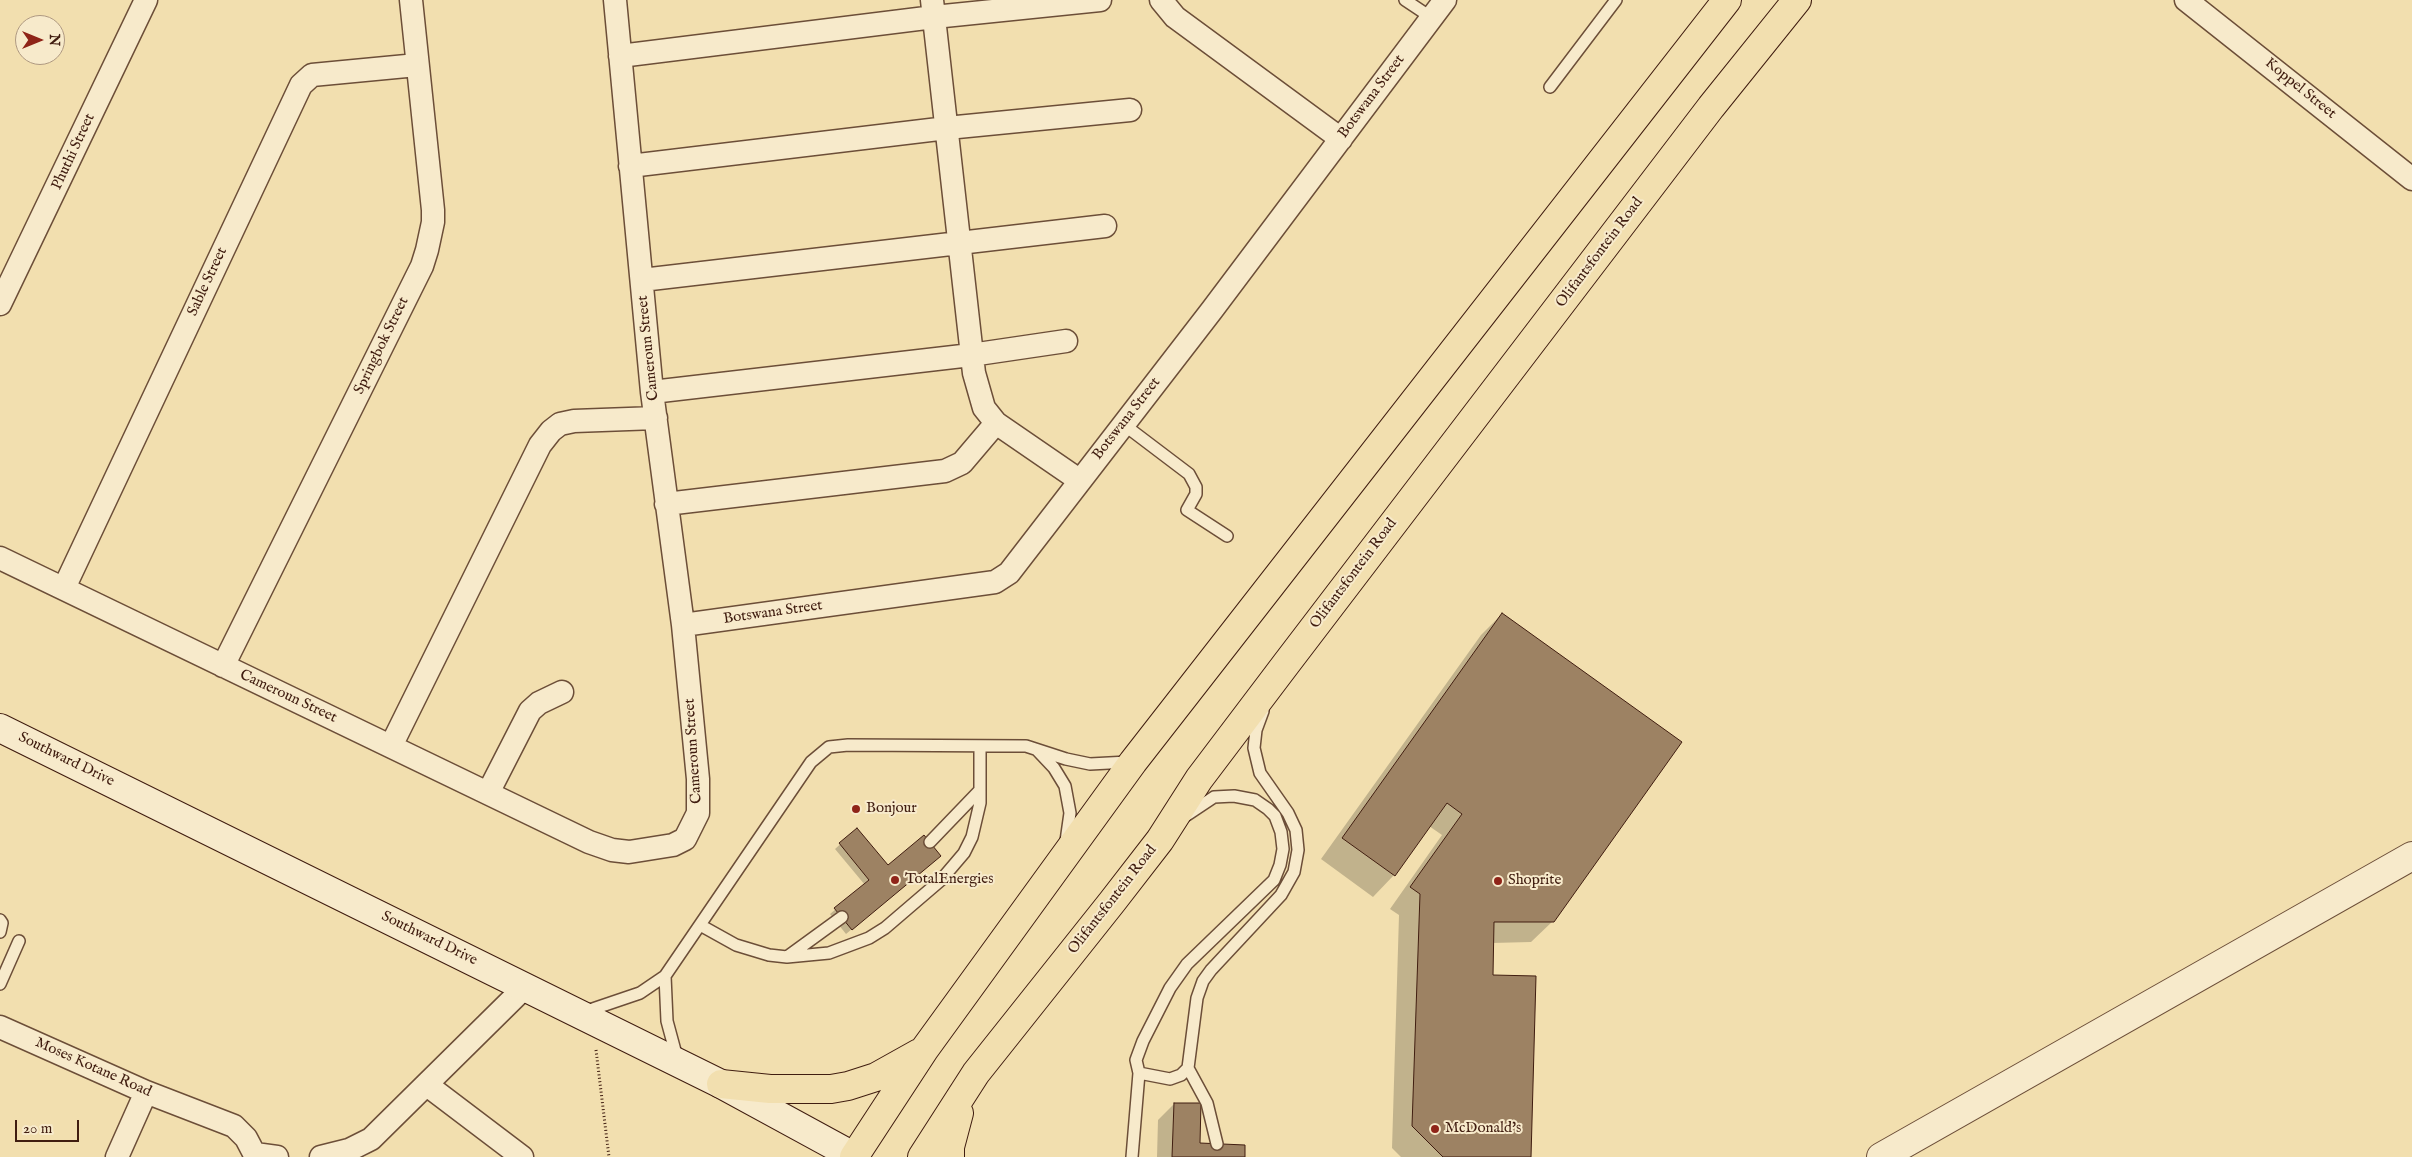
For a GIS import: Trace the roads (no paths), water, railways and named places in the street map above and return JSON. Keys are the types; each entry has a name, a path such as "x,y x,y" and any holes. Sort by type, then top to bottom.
{"main road":[{"path":"855,1157 924,1050 1062,857 1133,762 1727,0"},
{"name":"Olifantsfontein Road","path":"922,1157 976,1073 1160,840 1199,779 1286,664 1711,107 1798,0"},
{"name":"Southward Drive","path":"0,728 586,1016 721,1084 855,1157"},
{"path":"1881,1157 2412,856"},
{"path":"721,1084 800,1090 848,1086 889,1071 924,1050"},
{"path":"950,1157 950,1147 957,1118 976,1073"}],"street":[{"name":"Phuthi Street","path":"0,304 146,0"},
{"name":"Springbok Street","path":"223,666 422,266 431,234 433,216 411,0"},
{"name":"Cameroun Street","path":"0,558 589,842 612,850 629,852 673,845 685,839 698,813 698,779 683,625 652,392 615,0"},
{"path":"620,56 933,9 1100,0"},
{"path":"1161,0 1175,17 1341,139"},
{"name":"Botswana Street","path":"683,625 999,581 1009,574 1079,480 1212,310 1445,0"},
{"name":"Koppel Street","path":"2186,0 2412,179"},
{"path":"933,9 971,355 978,391 984,408 996,423 1079,480"},
{"name":"Sable Street","path":"64,588 301,85 312,75 417,65"},
{"path":"630,166 947,128 1130,110"},
{"path":"642,280 1105,226"},
{"path":"652,392 971,355 1066,341"},
{"path":"391,746 540,445 551,431 560,424 574,421 656,418"},
{"path":"666,504 944,471 962,463 996,423"},
{"path":"488,793 530,712 539,703 562,692"},
{"path":"321,1157 349,1150 371,1139 526,986"},
{"name":"Moses Kotane Road","path":"0,1027 146,1092 234,1126 246,1138 253,1156"},
{"path":"427,1084 522,1157"},
{"path":"117,1157 146,1092"},
{"path":"253,1156 277,1157"}],"lane":[{"path":"1406,0 1432,18"},
{"path":"1550,87 1616,0"},
{"path":"1123,424 1188,474 1196,487 1196,494 1187,510 1227,536"},
{"path":"1139,1073 1170,1079 1182,1075 1188,1068 1199,989 1211,970 1281,895 1290,880 1297,860 1298,841 1292,820 1260,773 1254,748 1254,738 1260,718 1286,664"},
{"path":"586,1016 640,993 665,976 811,762 823,750 829,747 848,745 1034,747 1066,759 1090,764 1133,762"},
{"path":"700,925 736,945 787,957 829,953 863,942 885,928 941,880 964,853 972,837 980,803 980,746"},
{"path":"1034,747 1042,753 1061,777 1068,795 1070,822 1062,857"},
{"path":"930,842 980,790"},
{"path":"1132,1157 1139,1073 1136,1060 1140,1046 1176,979 1193,958 1268,887 1274,880 1282,857 1283,840 1275,816 1262,804 1246,797 1214,797 1203,802 1160,840"},
{"path":"787,957 842,917"},
{"path":"0,920 2,923 0,932"},
{"path":"0,984 19,941"},
{"path":"665,976 667,1021 679,1063"},
{"path":"1188,1068 1207,1103 1217,1144"}],"place":[{"name":"Bonjour","path":"856,809"},
{"name":"TotalEnergies","path":"895,880"},
{"name":"Shoprite","path":"1498,881"},
{"name":"McDonald's","path":"1435,1129"}]}
